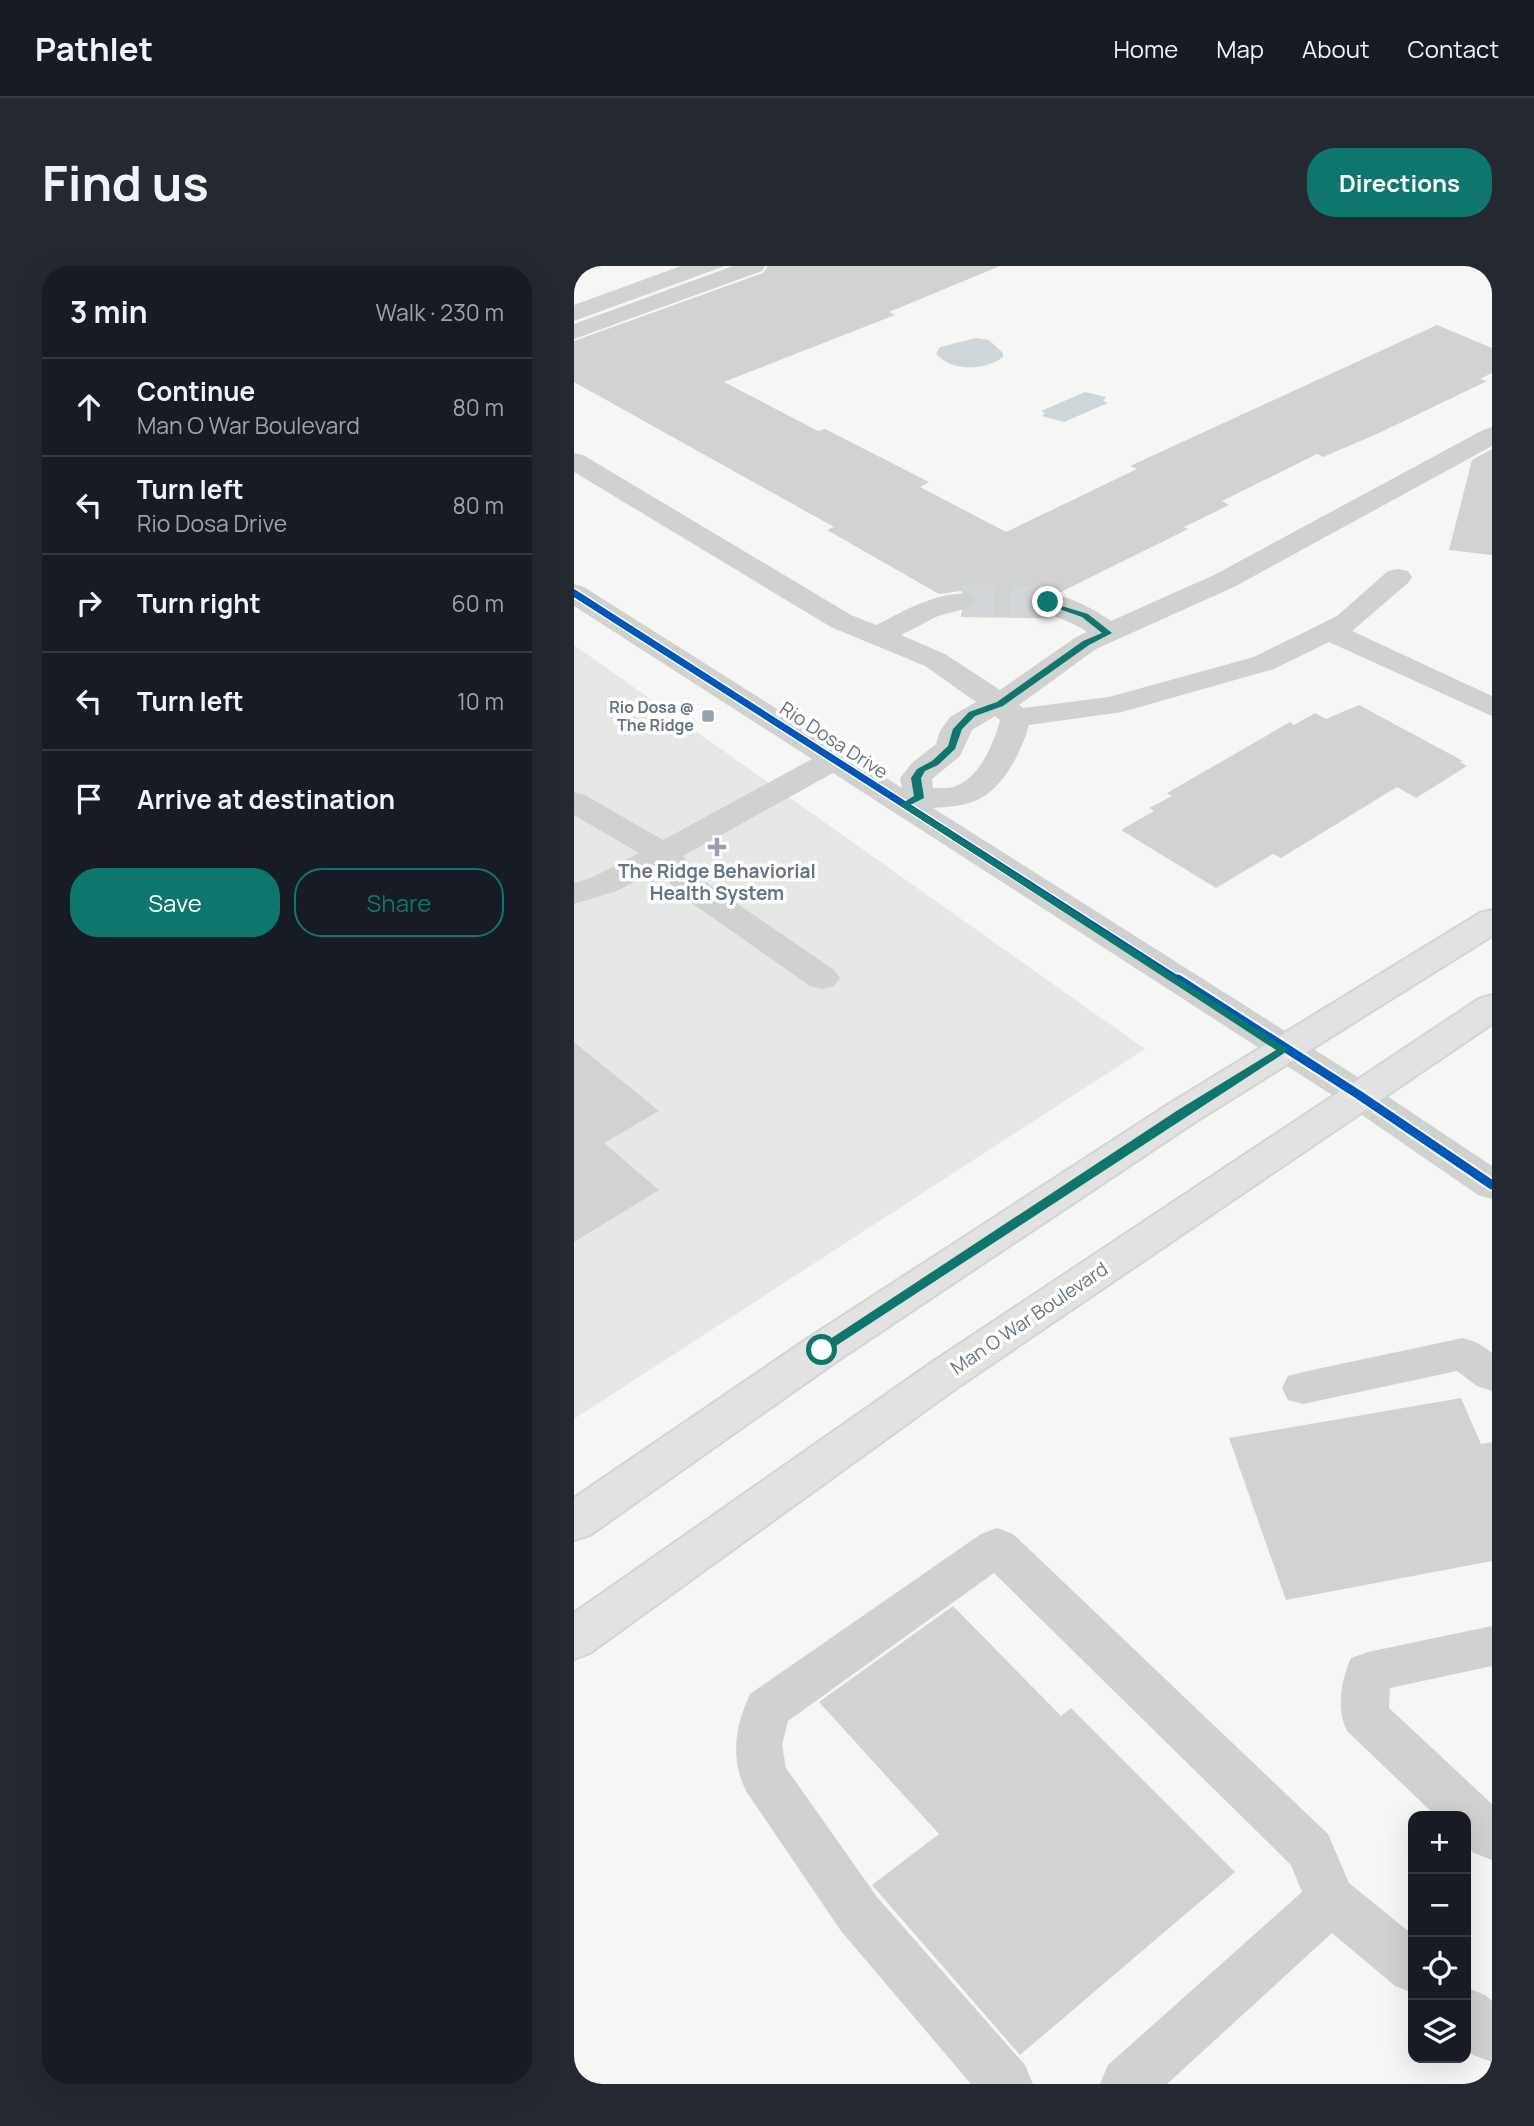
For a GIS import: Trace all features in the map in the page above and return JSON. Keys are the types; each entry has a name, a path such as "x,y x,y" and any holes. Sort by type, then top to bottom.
{"main road":[{"path":"574,1522 822,1350 1182,1113 1492,921"},
{"name":"Man O War Boulevard","path":"574,1639 946,1374 1492,1007"}],"street":[{"path":"574,332 754,266"},
{"path":"1008,711 1086,643 1224,581 1492,435"},
{"path":"574,461 841,621 935,660 1008,711 1012,738 989,775 964,795 911,801 916,778 922,769 935,763 952,747 957,729 972,714 1008,711 1111,706 1264,663 1347,622 1398,577"},
{"name":"Rio Dosa Drive","path":"574,593 834,760 911,801 1492,1185"},
{"path":"877,636 928,610 962,601"},
{"path":"1048,602 1085,616 1108,633"},
{"path":"1329,631 1492,707"},
{"path":"574,894 605,884 834,760"},
{"path":"574,802 663,853 691,887 822,978"},
{"path":"1303,1388 1463,1354 1492,1375"},
{"path":"1006,2084 859,1914 763,1775 758,1745 767,1709 997,1547 1310,1850 1331,1900 1408,1964"},
{"path":"1492,1647 1368,1672 1364,1716 1492,1837"},
{"path":"1127,2084 1331,1900"},
{"path":"1471,2018 1492,2036"}],"shaded area":[{"path":"976,338 989,340 1003,353 1003,357 987,365 969,368 951,364 936,354 940,347"},
{"path":"1085,392 1106,397 1103,401 1108,403 1064,422 1042,416 1045,413 1041,411"},
{"name":"The Ridge Behaviorial Health System","path":"574,645 1145,1049 574,1419"}],"building":[{"path":"681,266 725,266 574,321 574,305"},
{"path":"768,266 1000,266 889,312 895,315 724,382 818,431 825,429 929,482 920,487 1006,532 1137,469 1130,466 1437,325 1492,348 1492,373 1480,379 1487,381 1379,433 1323,457 1317,454 1222,501 1229,505 1184,527 1188,529 1059,593 1038,593 1031,602 1048,618 961,617 961,613 973,610 978,602 974,594 960,591 939,594 827,530 834,527 574,382 574,341 763,273"},
{"path":"1492,449 1492,555 1449,550 1472,460"},
{"path":"1359,705 1463,761 1460,762 1467,766 1416,798 1397,787 1281,858 1273,854 1216,888 1121,830 1154,811 1149,808 1172,796 1167,793 1290,722 1294,725 1315,713 1326,719"},
{"path":"574,1042 659,1111 604,1143 659,1190 574,1242"},
{"path":"1461,1398 1481,1444 1492,1442 1492,1561 1286,1600 1229,1438"},
{"path":"953,1606 1061,1716 1071,1708 1235,1872 1020,2055 872,1885 939,1834 819,1702"}],"tunnel":[{"path":"962,601 1048,602"}],"cycle path":[{"path":"574,593 1359,1095 1492,1185"}],"place":[{"name":"Rio Dosa @ The Ridge","path":"708,716"},
{"name":"The Ridge Behaviorial Health System","path":"717,847"}],"route":[{"path":"822,1350 1182,1113 1284,1050 903,805 919,798 916,778 922,769 935,763 952,747 957,729 972,714 1000,704 1086,643 1108,633 1085,616 1048,602"}]}
